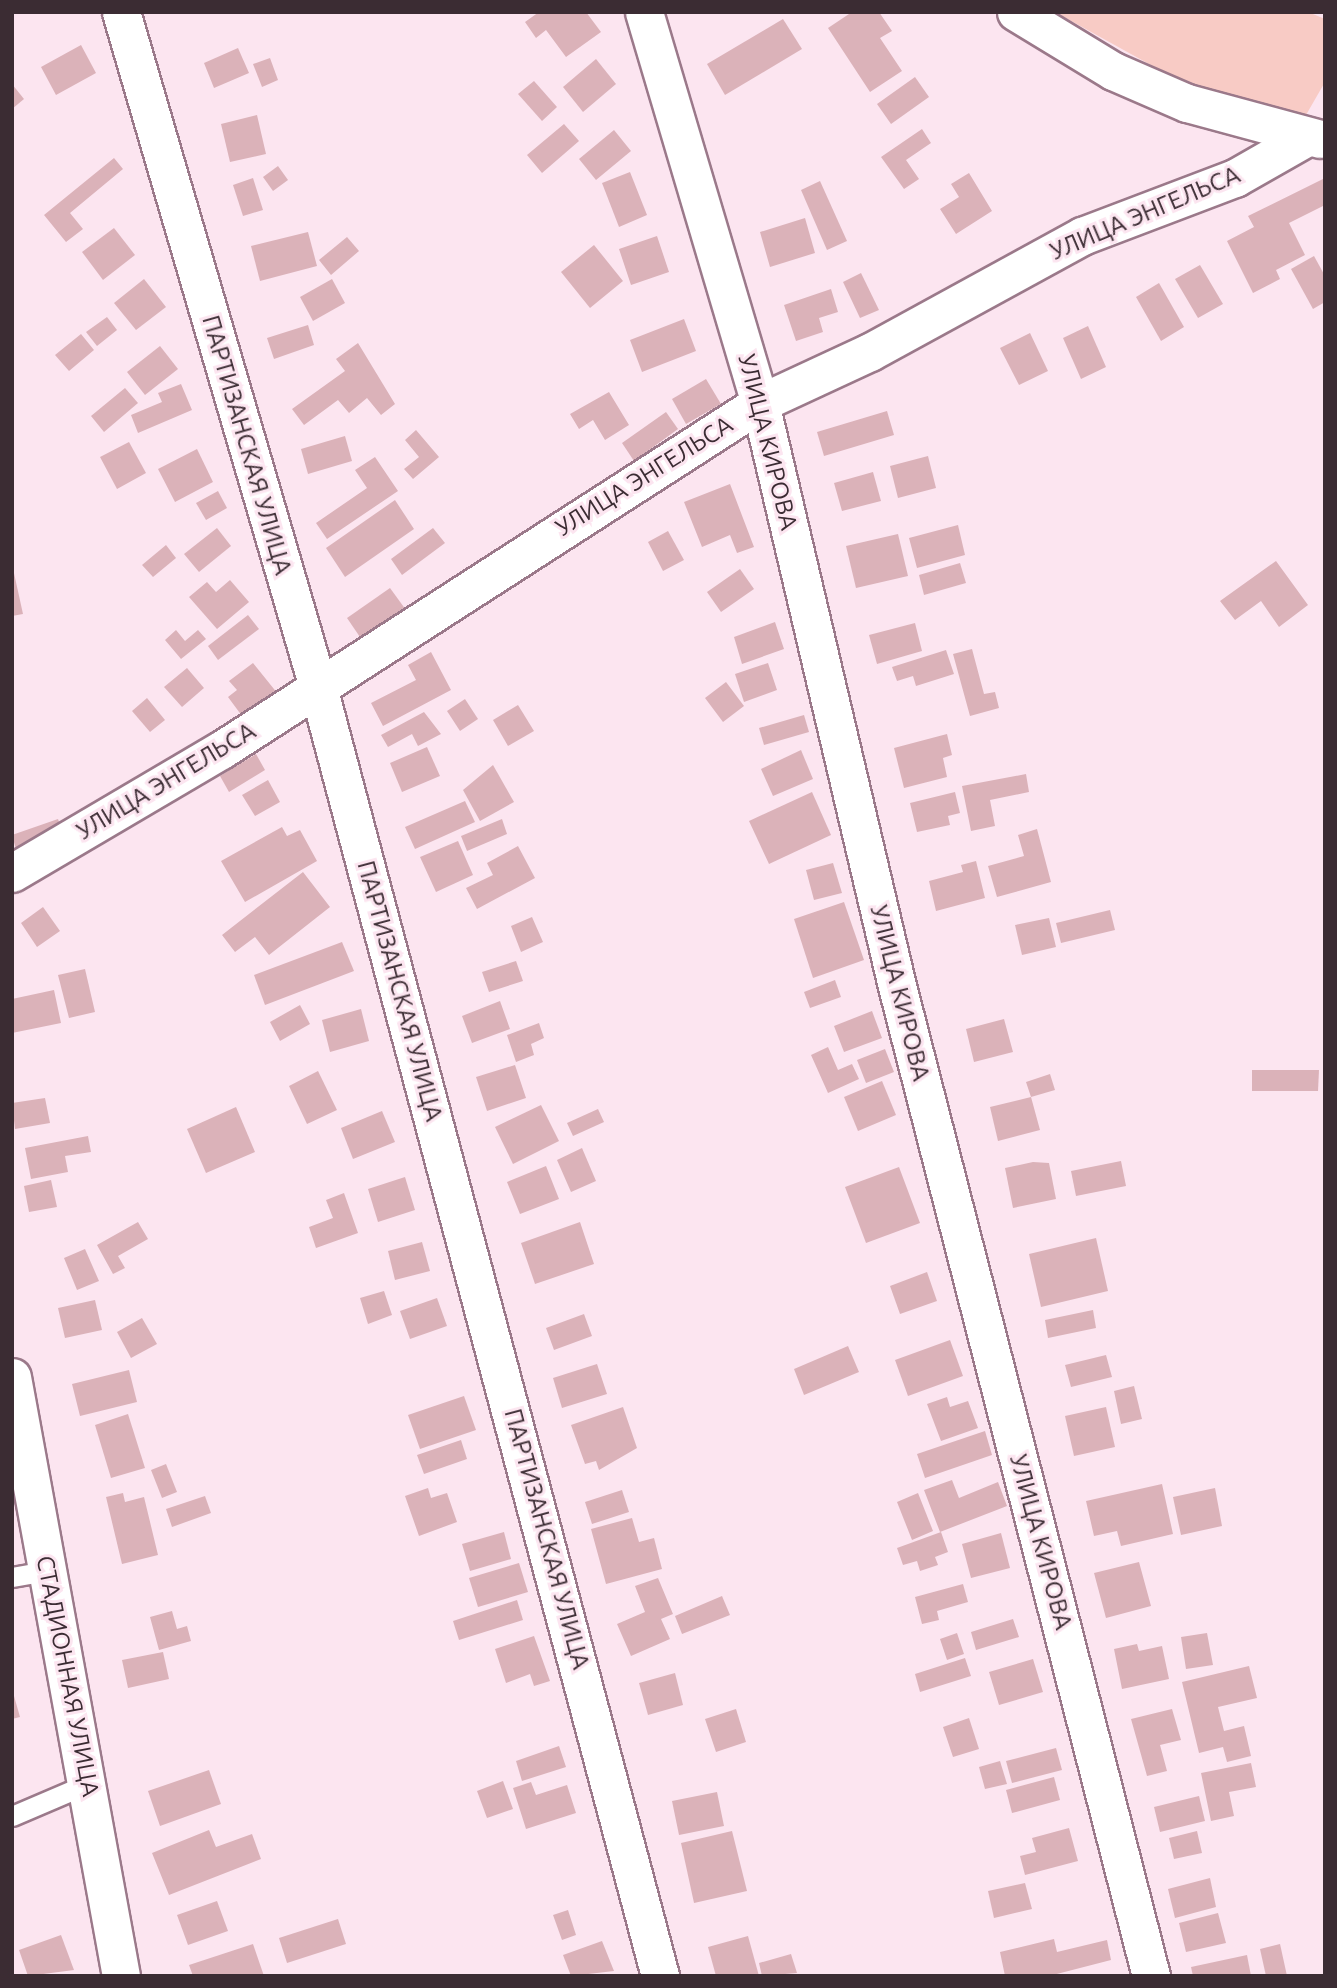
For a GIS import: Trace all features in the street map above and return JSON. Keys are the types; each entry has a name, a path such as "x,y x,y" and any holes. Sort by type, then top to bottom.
{"street":[{"name":"ПАРТИЗАНСКАЯ УЛИЦА","path":"121,12 318,687 660,1976"},
{"name":"УЛИЦА КИРОВА","path":"644,12 761,403 897,986 1151,1976"},
{"path":"1016,12 1113,71 1187,103 1316,138"},
{"name":"УЛИЦА ЭНГЕЛЬСА","path":"12,873 318,687 761,403 870,352 1082,236 1235,178 1316,138"},
{"name":"СТАДИОННАЯ УЛИЦА","path":"12,1377 30,1574 89,1783 121,1976"}],"lane":[{"path":"12,1816 89,1783"}],"shaded area":[{"path":"1055,12 1308,12 1325,19 1325,82 1306,115 1187,85"}],"building":[{"path":"539,12 586,12 601,32 566,57 546,30 536,38 525,22"},
{"path":"852,12 879,12 892,31 880,38 902,71 870,92 828,28"},
{"path":"783,19 802,49 725,95 707,64"},
{"path":"81,45 96,73 56,95 41,67"},
{"path":"238,48 249,73 214,88 204,63"},
{"path":"270,58 278,80 262,87 253,64"},
{"path":"596,59 616,84 583,112 563,87"},
{"path":"915,77 929,97 891,124 877,104"},
{"path":"534,81 557,107 542,121 518,94"},
{"path":"12,84 24,99 12,109"},
{"path":"257,115 266,154 230,162 221,124"},
{"path":"564,124 579,141 542,173 527,155"},
{"path":"922,129 931,143 906,160 919,179 904,189 881,157"},
{"path":"614,130 631,151 596,180 579,159"},
{"path":"114,158 123,169 70,213 83,229 66,242 44,215"},
{"path":"278,166 288,180 273,191 263,177"},
{"path":"630,172 647,215 619,227 602,183"},
{"path":"969,173 992,211 956,234 940,209 959,197 951,184"},
{"path":"253,178 263,210 243,216 233,185"},
{"path":"1325,178 1325,205 1289,223 1305,255 1276,270 1280,279 1253,293 1227,241 1254,227 1248,216"},
{"path":"820,181 847,241 827,250 801,190"},
{"path":"805,218 815,253 770,267 760,232"},
{"path":"114,228 135,255 103,280 82,252"},
{"path":"308,232 317,266 260,281 251,246"},
{"path":"657,236 669,272 631,285 619,249"},
{"path":"347,237 359,251 331,275 319,260"},
{"path":"594,245 623,281 590,308 561,272"},
{"path":"1314,256 1325,276 1325,302 1313,309 1291,269"},
{"path":"1200,265 1223,304 1198,318 1175,279"},
{"path":"861,273 879,310 860,318 843,282"},
{"path":"144,279 166,307 136,330 114,303"},
{"path":"332,279 345,303 313,321 300,297"},
{"path":"1159,283 1184,327 1161,341 1136,297"},
{"path":"831,289 838,312 819,318 823,332 796,341 784,305"},
{"path":"107,317 117,330 97,346 86,332"},
{"path":"684,319 696,351 642,372 630,340"},
{"path":"308,325 314,345 274,359 267,338"},
{"path":"1088,326 1106,367 1081,379 1063,338"},
{"path":"1030,333 1048,371 1019,385 1000,348"},
{"path":"81,334 94,350 69,371 55,355"},
{"path":"358,343 395,404 381,415 367,398 349,413 338,400 304,425 292,409 345,371 336,359"},
{"path":"160,346 178,369 145,395 127,372"},
{"path":"706,379 721,404 686,424 672,399"},
{"path":"181,384 192,410 138,433 131,415 162,402 158,393"},
{"path":"125,388 138,403 104,432 91,416"},
{"path":"609,392 629,425 605,440 593,420 579,429 570,414"},
{"path":"887,411 894,435 824,456 817,432"},
{"path":"666,412 678,429 634,461 622,443"},
{"path":"416,430 439,457 413,479 404,469 419,457 405,440"},
{"path":"345,436 352,461 308,474 301,449"},
{"path":"129,442 146,473 117,489 100,457"},
{"path":"197,449 213,482 175,502 158,469"},
{"path":"928,456 936,488 898,498 890,466"},
{"path":"375,457 398,491 327,539 316,523 367,488 355,470"},
{"path":"873,472 881,501 842,511 834,483"},
{"path":"730,484 754,547 737,553 730,535 702,547 684,502"},
{"path":"218,491 227,508 206,520 196,503"},
{"path":"395,500 414,529 345,577 326,548"},
{"path":"958,525 965,555 917,568 909,538"},
{"path":"217,528 231,546 199,572 184,554"},
{"path":"433,528 445,543 402,575 391,559"},
{"path":"668,531 684,560 663,571 648,542"},
{"path":"898,534 908,576 856,588 846,546"},
{"path":"166,545 176,558 153,577 142,565"},
{"path":"1276,561 1308,605 1279,627 1261,601 1235,620 1220,601"},
{"path":"960,563 966,583 924,595 919,575"},
{"path":"12,564 23,614 12,616"},
{"path":"740,569 754,589 721,612 707,592"},
{"path":"230,580 249,602 217,629 189,597 207,582 216,592"},
{"path":"390,588 406,610 362,640 347,618"},
{"path":"248,615 259,629 218,660 208,646"},
{"path":"775,622 784,649 742,664 734,637"},
{"path":"915,623 922,651 877,664 869,635"},
{"path":"176,630 185,641 198,630 206,639 181,659 165,640"},
{"path":"972,649 984,694 995,692 999,708 970,716 953,654"},
{"path":"946,650 954,674 916,686 913,676 897,681 892,667"},
{"path":"431,652 451,690 383,726 371,703 416,680 408,665"},
{"path":"253,663 278,694 245,720 228,697 237,690 229,681"},
{"path":"768,663 777,690 744,702 735,674"},
{"path":"187,668 204,688 182,707 164,687"},
{"path":"726,682 744,706 723,722 705,698"},
{"path":"147,698 165,720 150,732 132,711"},
{"path":"465,699 478,719 460,731 447,711"},
{"path":"518,705 534,731 508,746 493,720"},
{"path":"424,712 441,734 418,746 412,734 388,747 381,735"},
{"path":"804,715 809,732 764,745 759,728"},
{"path":"947,734 952,755 943,758 947,777 904,788 894,748"},
{"path":"427,747 440,776 402,792 390,763"},
{"path":"801,750 813,779 773,796 761,769"},
{"path":"256,754 265,770 229,792 220,776"},
{"path":"493,765 514,802 480,821 463,790"},
{"path":"1026,774 1029,792 990,800 995,826 971,831 962,786"},
{"path":"268,780 280,802 255,816 242,795"},
{"path":"812,792 831,835 769,864 749,821"},
{"path":"955,792 960,813 948,816 950,825 917,832 910,803"},
{"path":"465,801 475,822 415,849 405,827"},
{"path":"58,819 64,836 17,853 12,835"},
{"path":"502,819 507,834 467,851 461,836"},
{"path":"282,827 287,836 300,830 317,861 245,902 221,861"},
{"path":"1037,829 1051,882 997,897 988,866 1024,856 1018,835"},
{"path":"458,841 473,875 436,892 420,857"},
{"path":"518,846 535,878 477,909 466,888 493,875 487,863"},
{"path":"976,861 985,898 936,911 929,881 963,872 961,865"},
{"path":"833,863 842,893 814,900 806,870"},
{"path":"303,872 330,907 269,955 255,937 235,952 222,935"},
{"path":"844,902 864,960 813,978 794,919"},
{"path":"43,907 60,931 37,947 21,923"},
{"path":"1110,910 1115,930 1061,943 1056,923"},
{"path":"532,917 543,942 521,952 511,926"},
{"path":"1049,918 1056,947 1022,955 1015,925"},
{"path":"342,942 354,971 265,1005 254,975"},
{"path":"516,961 523,981 489,992 482,972"},
{"path":"85,969 95,1012 69,1018 58,975"},
{"path":"835,980 841,997 810,1008 804,992"},
{"path":"54,990 61,1023 12,1033 12,999"},
{"path":"500,1001 510,1029 472,1043 462,1016"},
{"path":"300,1005 310,1024 280,1041 270,1022"},
{"path":"361,1009 369,1041 330,1052 322,1020"},
{"path":"872,1011 882,1038 844,1052 834,1026"},
{"path":"1004,1019 1013,1052 974,1062 966,1029"},
{"path":"539,1023 544,1038 531,1044 534,1055 516,1062 507,1035"},
{"path":"828,1047 838,1070 852,1064 859,1079 828,1093 811,1055"},
{"path":"885,1049 894,1072 866,1083 857,1060"},
{"path":"515,1065 526,1098 487,1111 476,1077"},
{"path":"1252,1070 1319,1070 1318,1091 1252,1091"},
{"path":"318,1071 337,1110 307,1124 289,1086"},
{"path":"1050,1074 1055,1090 1031,1097 1026,1082"},
{"path":"882,1081 896,1115 858,1131 844,1097"},
{"path":"1031,1097 1040,1130 998,1141 990,1107"},
{"path":"45,1098 50,1123 15,1129 12,1103"},
{"path":"541,1105 559,1141 513,1164 495,1127"},
{"path":"236,1107 255,1152 206,1173 187,1129"},
{"path":"598,1109 604,1122 573,1136 567,1123"},
{"path":"382,1111 395,1142 353,1159 341,1128"},
{"path":"88,1136 91,1152 65,1156 68,1172 31,1179 25,1148"},
{"path":"582,1148 596,1181 571,1192 557,1160"},
{"path":"1121,1161 1126,1186 1076,1196 1071,1171"},
{"path":"1033,1162 1049,1163 1056,1199 1013,1208 1005,1168"},
{"path":"546,1166 559,1199 520,1214 507,1182"},
{"path":"899,1167 920,1223 866,1243 845,1187"},
{"path":"405,1177 415,1210 378,1222 368,1189"},
{"path":"51,1180 57,1207 29,1212 24,1186"},
{"path":"344,1193 358,1233 316,1248 309,1227 333,1218 326,1200"},
{"path":"138,1222 148,1239 118,1256 125,1268 113,1274 97,1245"},
{"path":"580,1222 594,1264 535,1284 521,1243"},
{"path":"1096,1238 1108,1291 1041,1307 1029,1254"},
{"path":"422,1242 430,1271 395,1280 388,1251"},
{"path":"85,1249 99,1281 77,1290 64,1258"},
{"path":"927,1272 937,1301 900,1314 890,1286"},
{"path":"384,1291 392,1315 368,1324 360,1298"},
{"path":"437,1298 447,1326 410,1339 400,1311"},
{"path":"95,1300 102,1330 65,1338 58,1308"},
{"path":"1093,1310 1096,1328 1048,1338 1045,1320"},
{"path":"584,1314 592,1336 554,1350 546,1328"},
{"path":"142,1318 157,1344 131,1358 117,1332"},
{"path":"950,1340 963,1376 908,1396 895,1360"},
{"path":"848,1346 859,1372 804,1395 794,1369"},
{"path":"1106,1355 1112,1377 1071,1387 1065,1365"},
{"path":"597,1364 607,1394 562,1408 553,1378"},
{"path":"129,1370 137,1402 80,1416 72,1384"},
{"path":"1134,1386 1142,1419 1121,1424 1114,1391"},
{"path":"464,1396 476,1430 420,1449 408,1415"},
{"path":"947,1397 950,1407 968,1401 978,1428 941,1441 927,1404"},
{"path":"623,1407 637,1448 599,1470 596,1461 585,1464 571,1425"},
{"path":"1106,1407 1115,1447 1074,1456 1065,1416"},
{"path":"128,1414 145,1468 111,1478 95,1425"},
{"path":"985,1431 992,1455 925,1478 917,1454"},
{"path":"461,1440 467,1459 424,1474 417,1455"},
{"path":"166,1464 177,1492 162,1498 151,1470"},
{"path":"952,1480 959,1498 998,1482 1007,1506 940,1532 924,1490"},
{"path":"1162,1484 1173,1534 1121,1546 1117,1531 1094,1536 1086,1501"},
{"path":"428,1488 431,1498 447,1493 457,1522 419,1536 405,1496"},
{"path":"1215,1488 1222,1526 1181,1535 1173,1497"},
{"path":"622,1490 629,1512 592,1524 585,1502"},
{"path":"123,1493 125,1502 144,1497 158,1555 122,1564 106,1497"},
{"path":"918,1493 933,1531 912,1540 897,1502"},
{"path":"205,1496 211,1513 172,1527 166,1509"},
{"path":"632,1518 639,1542 654,1538 662,1569 606,1584 591,1529"},
{"path":"504,1532 511,1559 470,1571 462,1544"},
{"path":"941,1532 948,1552 935,1557 938,1565 920,1571 917,1561 903,1565 897,1548"},
{"path":"1001,1533 1010,1568 971,1578 962,1544"},
{"path":"1139,1562 1151,1606 1106,1618 1094,1573"},
{"path":"519,1563 528,1592 478,1607 469,1578"},
{"path":"658,1578 673,1614 661,1619 670,1639 631,1656 617,1624 645,1612 635,1586"},
{"path":"963,1584 968,1602 937,1611 939,1620 922,1624 915,1597"},
{"path":"722,1596 730,1615 682,1634 675,1616"},
{"path":"517,1600 523,1620 459,1640 453,1621"},
{"path":"172,1611 177,1629 187,1626 191,1641 159,1650 150,1617"},
{"path":"1013,1619 1019,1637 976,1650 971,1632"},
{"path":"957,1633 964,1654 947,1660 940,1639"},
{"path":"1207,1633 1213,1665 1186,1669 1181,1637"},
{"path":"534,1636 550,1681 534,1686 530,1674 506,1683 495,1649"},
{"path":"1137,1644 1139,1651 1162,1646 1169,1679 1122,1689 1114,1649"},
{"path":"163,1652 169,1679 128,1688 122,1660"},
{"path":"965,1658 971,1676 920,1692 915,1674"},
{"path":"1033,1659 1043,1692 999,1705 989,1672"},
{"path":"1249,1666 1257,1698 1218,1707 1224,1731 1244,1726 1251,1756 1227,1762 1223,1747 1199,1753 1182,1682"},
{"path":"675,1673 683,1705 648,1715 639,1683"},
{"path":"12,1689 20,1717 12,1719"},
{"path":"736,1709 746,1742 716,1752 705,1719"},
{"path":"1172,1709 1181,1740 1160,1745 1167,1771 1147,1776 1131,1719"},
{"path":"969,1718 979,1749 953,1757 943,1727"},
{"path":"559,1746 566,1767 522,1781 516,1761"},
{"path":"1056,1748 1062,1770 1012,1783 1006,1761"},
{"path":"1000,1761 1007,1784 985,1789 979,1767"},
{"path":"1251,1763 1256,1787 1229,1792 1234,1816 1211,1821 1201,1773"},
{"path":"209,1770 221,1804 160,1826 148,1791"},
{"path":"1054,1777 1060,1800 1012,1813 1006,1790"},
{"path":"503,1781 513,1809 487,1818 477,1791"},
{"path":"531,1782 536,1795 567,1785 576,1813 526,1829 513,1788"},
{"path":"717,1792 724,1826 679,1835 672,1801"},
{"path":"1199,1796 1205,1821 1160,1832 1154,1807"},
{"path":"1069,1828 1078,1861 1025,1875 1020,1856 1036,1852 1032,1838"},
{"path":"209,1830 216,1847 252,1834 261,1859 169,1895 152,1853"},
{"path":"732,1831 747,1891 694,1903 681,1843"},
{"path":"1197,1831 1202,1853 1174,1859 1169,1838"},
{"path":"1210,1878 1216,1907 1175,1918 1168,1889"},
{"path":"1025,1883 1032,1909 994,1918 988,1891"},
{"path":"217,1901 228,1931 188,1945 177,1915"},
{"path":"568,1910 576,1935 562,1940 553,1915"},
{"path":"1218,1913 1226,1943 1186,1952 1179,1923"},
{"path":"338,1919 346,1944 287,1963 279,1938"},
{"path":"61,1935 74,1970 28,1976 19,1950"},
{"path":"748,1936 759,1976 716,1976 708,1947"},
{"path":"1054,1939 1057,1952 1107,1940 1111,1960 1049,1976 1005,1976 1000,1952"},
{"path":"602,1941 614,1971 571,1976 563,1955"},
{"path":"253,1944 264,1976 193,1976 189,1965"},
{"path":"1280,1944 1287,1976 1266,1976 1260,1949"},
{"path":"791,1954 797,1973 762,1976 759,1963"},
{"path":"1247,1955 1251,1976 1193,1976 1191,1967"}]}
